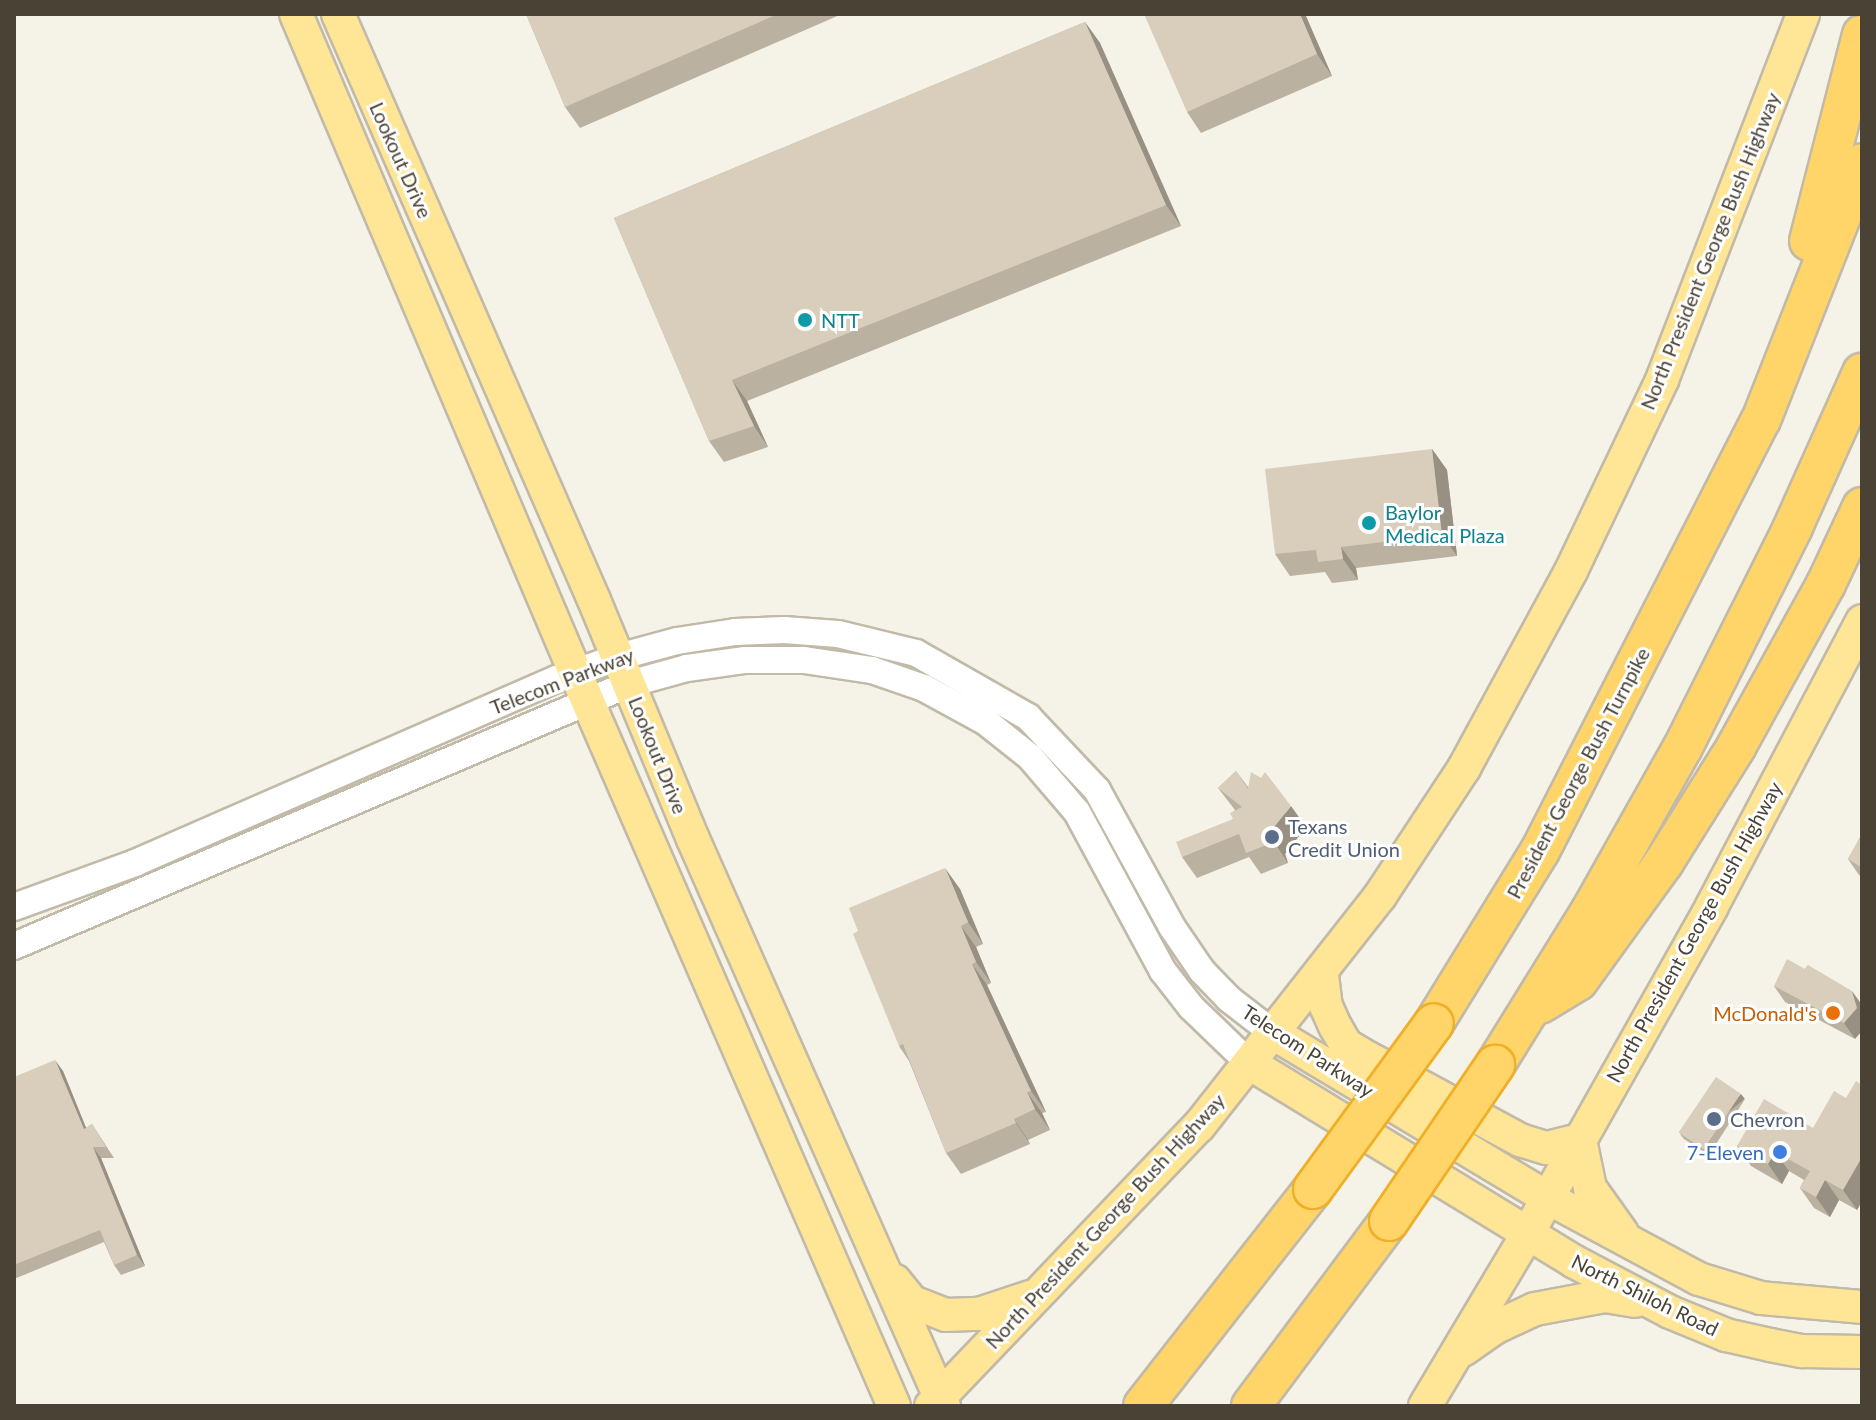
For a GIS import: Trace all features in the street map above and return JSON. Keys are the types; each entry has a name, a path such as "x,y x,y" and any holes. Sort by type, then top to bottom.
{"highway":[{"path":"1761,420 1862,35"},
{"name":"President George Bush Turnpike","path":"1143,1406 1313,1189 1434,1023 1540,851 1761,420 1862,163"},
{"path":"1251,1406 1389,1221 1495,1065 1624,853 1711,693 1793,527 1862,373"},
{"path":"1531,1009 1578,981 1664,862 1736,747 1826,584 1862,507"}],"main road":[{"name":"Lookout Drive","path":"296,14 575,672 894,1406"},
{"name":"Lookout Drive","path":"338,14 939,1403"},
{"name":"North President George Bush Highway","path":"939,1403 1036,1295 1199,1126 1322,975 1384,892 1464,768 1571,571 1668,366 1803,14"},
{"path":"450,377 476,385 534,462"},
{"name":"North President George Bush Highway","path":"1425,1406 1528,1233 1712,906 1862,621"},
{"path":"1322,975 1326,1006 1346,1045 1520,1140 1547,1148 1580,1140 1590,1188 1628,1240"},
{"name":"Telecom Parkway","path":"1273,1033 1548,1198"},
{"name":"Telecom Parkway","path":"1249,1063 1528,1233"},
{"name":"North Shiloh Road","path":"1548,1198 1671,1265 1728,1290 1792,1303 1862,1307"},
{"name":"North Shiloh Road","path":"1528,1233 1573,1261 1657,1305 1726,1335 1802,1351 1862,1352"},
{"path":"876,1252 912,1302 946,1315 979,1314 1036,1295"},
{"path":"1454,1356 1494,1328 1535,1309 1605,1296 1657,1305"}],"street":[{"name":"Telecom Parkway","path":"14,946 588,702 624,671 677,641 735,632 784,630 838,634 916,653 1028,717 1097,790 1172,927 1202,971 1229,999 1273,1033"},
{"name":"Telecom Parkway","path":"22,904 135,863 575,672 687,668 776,657 872,670 924,688 1011,740 1077,812 1163,971 1191,1007 1249,1063"},
{"path":"1011,740 1028,717"},
{"path":"22,904 43,934"}],"building":[{"path":"526,14 778,14 565,107"},
{"path":"1144,14 1300,14 1317,54 1187,112"},
{"name":"NTT","path":"1085,22 1166,205 732,380 754,426 709,441 614,218"},
{"name":"Baylor Medical Plaza","path":"1432,449 1442,535 1341,547 1343,559 1318,562 1316,550 1275,554 1265,469"},
{"path":"1236,771 1248,789 1251,772 1261,778 1265,772 1291,806 1270,832 1274,842 1246,853 1239,834 1182,857 1176,842 1233,819 1230,813 1242,807 1218,788"},
{"path":"1862,834 1862,868 1848,859"},
{"path":"945,868 968,922 961,926 976,962 972,964 1031,1091 1027,1092 1035,1109 1014,1119 1016,1123 946,1153 903,1044 899,1046 853,934 858,931 849,908"},
{"path":"1787,959 1805,969 1808,965 1852,991 1857,1008 1844,1023 1774,986"},
{"path":"55,1060 84,1129 92,1124 106,1147 93,1147 137,1255 114,1265 100,1230 14,1265 14,1077"},
{"name":"Chevron","path":"1716,1077 1741,1094 1703,1149 1679,1133"},
{"path":"1856,1081 1862,1085 1862,1157 1843,1190 1825,1180 1816,1197 1800,1188 1810,1171 1775,1152 1768,1164 1737,1146 1764,1099 1813,1128 1834,1091 1846,1098"}],"place":[{"name":"NTT","path":"805,320"},
{"name":"Baylor Medical Plaza","path":"1369,523"},
{"name":"Texans Credit Union","path":"1272,837"},
{"name":"McDonald's","path":"1833,1013"},
{"name":"Chevron","path":"1714,1119"},
{"name":"7-Eleven","path":"1780,1152"}]}
